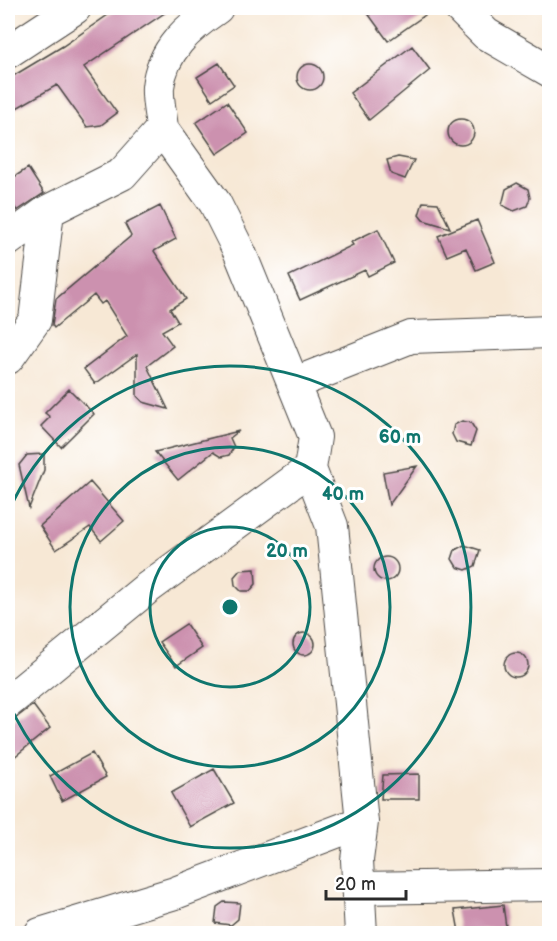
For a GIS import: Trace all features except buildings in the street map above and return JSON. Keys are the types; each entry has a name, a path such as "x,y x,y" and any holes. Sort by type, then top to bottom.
{"street":[{"path":"8,52 75,8"},
{"path":"217,8 193,25 166,55 158,87 162,129 215,203 240,252 315,437 309,469 332,525 362,822 357,860 361,933"},
{"path":"460,8 486,34 549,71"},
{"path":"8,240 48,211 122,174 162,129"},
{"path":"8,358 35,320 48,211"},
{"path":"295,383 411,337 549,332"},
{"path":"8,702 146,589 309,469"},
{"path":"40,933 175,893 362,822"},
{"path":"359,888 549,885"}]}
